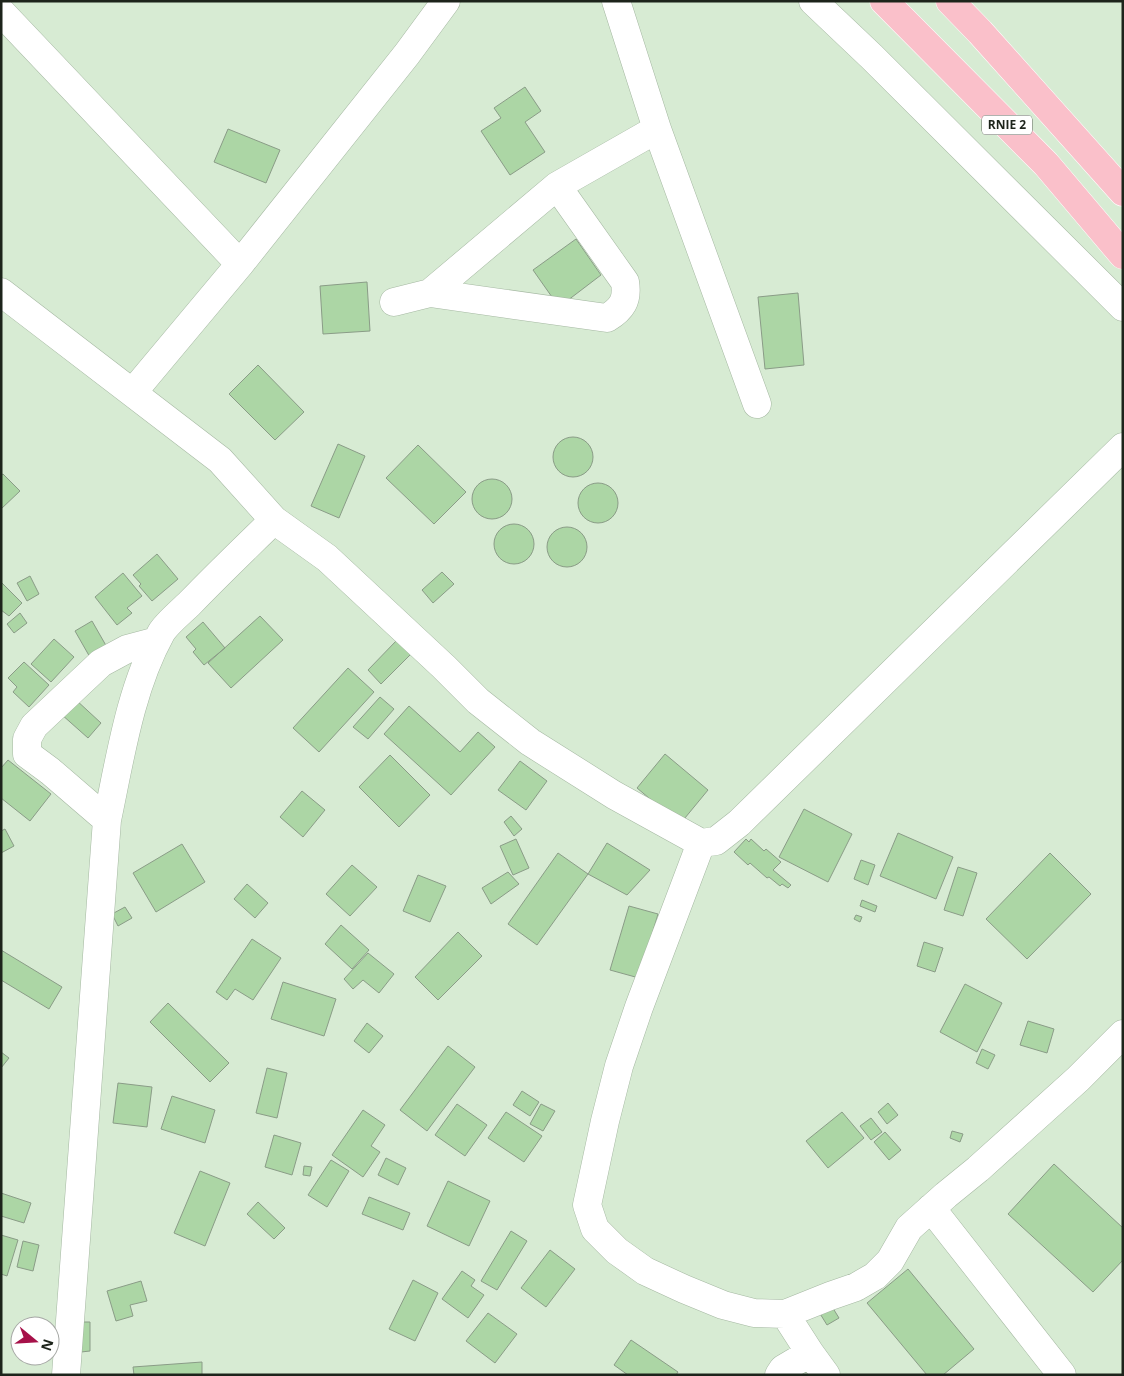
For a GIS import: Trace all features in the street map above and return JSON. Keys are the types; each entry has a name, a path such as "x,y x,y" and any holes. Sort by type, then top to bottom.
{"highway":[{"name":"RNIE 2","path":"884,1 1046,164 1123,255"},
{"name":"RNIE 2","path":"950,1 1123,192"}],"street":[{"path":"133,392 240,264 407,54 446,1"},
{"path":"616,1 657,129 757,404"},
{"path":"813,1 872,56 1123,307"},
{"path":"1,12 240,264"},
{"path":"430,293 557,186 657,129"},
{"path":"394,302 430,293 607,318 617,312 624,302 627,292 625,282 557,186"},
{"path":"1,292 220,460 274,520 328,558 478,701 530,742 614,795 701,843 716,841 739,823 1123,447"},
{"path":"66,1375 106,820 120,758 135,698 146,665 161,632 274,520"},
{"path":"106,820 28,754 27,739 34,726 101,663 127,649 157,641"},
{"path":"701,843 619,1066 605,1121 588,1206 595,1229 617,1251 645,1271 723,1305 754,1313 786,1314 856,1287 875,1276 890,1261 909,1228 1078,1079 1123,1034"},
{"path":"931,1208 1062,1375"},
{"path":"779,1375 782,1369 818,1364 786,1314"}],"building":[{"path":"525,87 541,111 525,122 545,152 510,175 481,131 501,118 494,108"},
{"path":"228,129 280,150 266,183 214,162"},
{"path":"576,239 601,275 559,307 533,270"},
{"path":"367,282 370,331 323,334 320,286"},
{"path":"798,293 804,365 765,369 758,297"},
{"path":"258,365 304,412 275,440 229,394"},
{"path":"573,437 587,443 593,457 587,471 573,477 559,471 553,457 559,443"},
{"path":"338,444 365,456 339,518 311,506"},
{"path":"418,445 466,492 434,524 386,478"},
{"path":"3,474 20,491 1,509 1,475"},
{"path":"492,479 506,485 512,499 506,513 492,519 478,513 472,499 478,485"},
{"path":"598,483 612,489 618,503 612,517 598,523 584,517 578,503 584,489"},
{"path":"514,524 528,530 534,544 528,558 514,564 500,558 494,544 500,530"},
{"path":"567,527 581,533 587,547 581,561 567,567 553,561 547,547 553,533"},
{"path":"157,554 178,579 152,601 139,586 141,584 133,575"},
{"path":"442,572 454,584 433,603 422,590"},
{"path":"123,573 142,596 127,608 132,613 117,625 95,597"},
{"path":"30,576 39,594 27,601 17,583"},
{"path":"1,582 22,603 9,616 1,610"},
{"path":"20,613 27,623 14,633 7,624"},
{"path":"260,616 283,640 231,688 208,663"},
{"path":"92,621 108,649 91,659 75,631"},
{"path":"203,622 225,648 204,665 193,652 196,649 186,637"},
{"path":"54,639 74,657 51,682 31,664"},
{"path":"397,640 411,654 381,684 368,670"},
{"path":"24,662 49,685 29,707 13,692 17,687 8,678"},
{"path":"348,668 374,692 319,752 293,728"},
{"path":"380,697 394,709 368,739 353,727"},
{"path":"75,699 101,723 88,738 61,714"},
{"path":"409,706 460,752 478,732 495,747 451,795 384,734"},
{"path":"665,754 708,790 680,824 637,788"},
{"path":"390,755 430,795 399,827 359,787"},
{"path":"8,760 51,794 30,821 1,798 1,768"},
{"path":"520,761 547,781 526,810 498,790"},
{"path":"302,791 325,810 303,837 280,817"},
{"path":"804,809 852,834 828,882 779,857"},
{"path":"511,816 522,829 514,836 504,822"},
{"path":"5,829 14,846 1,853 1,831"},
{"path":"898,833 953,857 936,899 880,876"},
{"path":"516,839 529,868 513,875 500,846"},
{"path":"746,839 749,842 751,839 764,851 766,849 781,862 773,870 791,885 788,888 782,884 780,886 769,877 767,878 750,863 748,865 734,852"},
{"path":"607,843 650,870 627,895 588,874"},
{"path":"182,844 205,882 156,912 133,873"},
{"path":"558,853 588,874 537,945 508,924"},
{"path":"1050,853 1091,894 1027,959 986,919"},
{"path":"861,860 875,865 868,885 854,879"},
{"path":"352,865 377,887 350,916 326,894"},
{"path":"958,867 977,873 963,916 944,910"},
{"path":"508,872 519,884 491,904 482,888"},
{"path":"418,875 446,886 430,922 403,911"},
{"path":"247,884 268,903 255,918 234,899"},
{"path":"862,900 877,906 875,912 860,906"},
{"path":"629,906 658,914 639,978 610,970"},
{"path":"125,907 132,918 118,926 112,914"},
{"path":"856,915 862,917 860,922 854,919"},
{"path":"341,925 369,950 352,969 325,944"},
{"path":"458,932 482,956 438,1000 415,977"},
{"path":"252,939 281,958 253,1000 235,989 227,1000 216,992"},
{"path":"924,942 943,948 935,972 917,966"},
{"path":"1,950 62,987 49,1009 1,980"},
{"path":"368,953 394,974 379,993 363,980 353,989 344,979"},
{"path":"283,982 336,999 324,1036 271,1019"},
{"path":"965,984 1002,1003 977,1052 940,1032"},
{"path":"168,1003 229,1063 210,1082 150,1022"},
{"path":"1028,1021 1054,1029 1047,1053 1020,1045"},
{"path":"367,1023 383,1036 369,1053 354,1041"},
{"path":"448,1046 475,1067 427,1131 400,1110"},
{"path":"982,1049 995,1055 988,1069 976,1063"},
{"path":"1,1052 9,1058 1,1068"},
{"path":"267,1068 287,1073 277,1118 256,1113"},
{"path":"118,1083 152,1087 147,1127 113,1123"},
{"path":"522,1091 539,1102 530,1116 513,1105"},
{"path":"172,1096 215,1110 205,1143 161,1129"},
{"path":"888,1103 898,1115 887,1124 878,1112"},
{"path":"457,1104 487,1125 465,1156 435,1135"},
{"path":"541,1104 555,1111 543,1131 530,1124"},
{"path":"363,1110 385,1125 371,1146 380,1152 363,1177 332,1155"},
{"path":"506,1112 542,1136 524,1162 488,1138"},
{"path":"842,1112 864,1138 828,1168 806,1141"},
{"path":"871,1118 882,1132 871,1140 860,1126"},
{"path":"952,1131 963,1134 960,1142 950,1138"},
{"path":"885,1132 901,1150 889,1160 874,1142"},
{"path":"274,1135 301,1143 292,1175 265,1167"},
{"path":"386,1158 406,1168 398,1185 378,1175"},
{"path":"331,1160 349,1171 327,1207 308,1195"},
{"path":"1054,1164 1123,1228 1123,1260 1093,1292 1008,1214"},
{"path":"304,1166 312,1167 310,1176 303,1175"},
{"path":"200,1171 230,1183 205,1246 174,1233"},
{"path":"448,1181 490,1201 469,1246 427,1226"},
{"path":"1,1193 31,1203 24,1223 1,1216"},
{"path":"369,1197 410,1213 403,1230 362,1214"},
{"path":"258,1202 285,1228 274,1239 247,1214"},
{"path":"511,1231 527,1241 497,1290 481,1281"},
{"path":"1,1235 18,1240 7,1276 1,1274"},
{"path":"23,1241 39,1245 33,1271 17,1267"},
{"path":"550,1250 575,1269 546,1307 521,1288"},
{"path":"908,1269 974,1349 943,1375 927,1375 867,1303"},
{"path":"462,1271 475,1280 471,1286 484,1295 468,1318 442,1299"},
{"path":"413,1280 438,1293 415,1341 389,1329"},
{"path":"141,1281 147,1301 130,1305 133,1316 116,1321 107,1291"},
{"path":"831,1305 839,1318 827,1325 819,1312"},
{"path":"488,1313 517,1334 495,1363 466,1341"},
{"path":"81,1322 90,1322 90,1351 81,1352"},
{"path":"631,1340 678,1372 676,1375 628,1375 614,1365"},
{"path":"202,1362 202,1375 134,1375 133,1367"}]}
